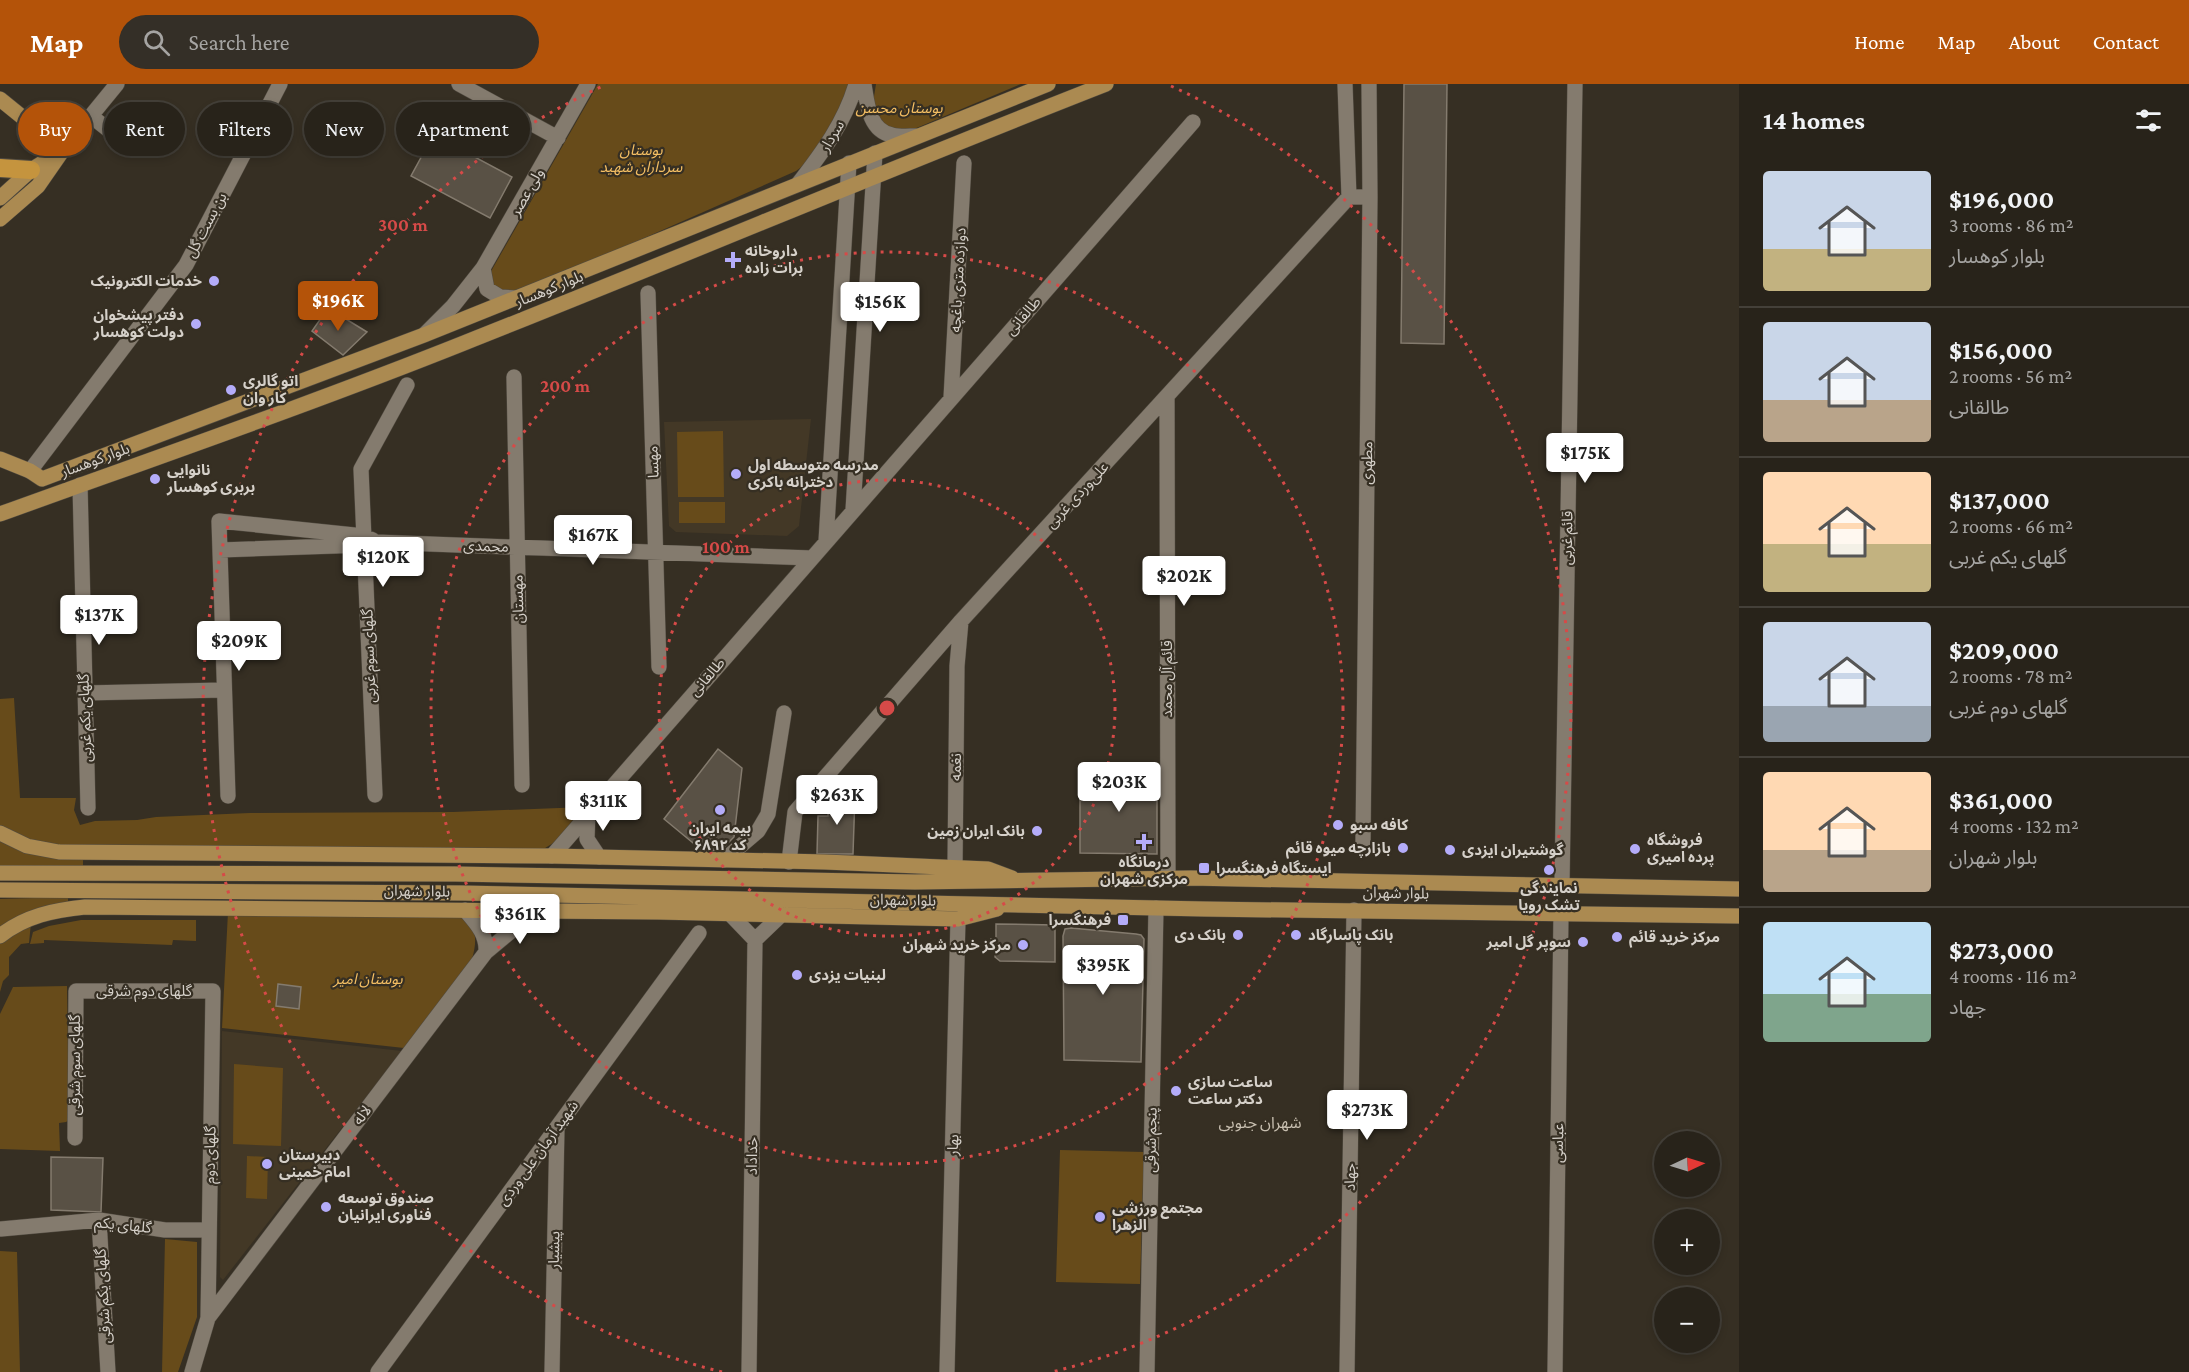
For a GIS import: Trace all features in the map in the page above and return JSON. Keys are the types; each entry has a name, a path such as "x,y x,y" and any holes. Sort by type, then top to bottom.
{"highway":[{"path":"0,168 31,170"}],"main road":[{"name":"بلوار کوهسار","path":"36,475 424,335 1048,84"},
{"name":"بلوار کوهسار","path":"0,514 348,388 1106,84"},
{"path":"0,99 18,114"},
{"path":"0,198 31,170 53,156"},
{"path":"0,219 38,186 59,156"},
{"path":"0,459 36,475 48,497"},
{"name":"بلوار شهران","path":"0,833 14,841 37,848 69,852 552,856 988,868 1020,881"},
{"name":"بلوار شهران","path":"0,873 455,874 915,882 1168,878 1739,889"},
{"name":"بلوار شهران","path":"0,891 462,892 1156,908 1739,916"},
{"name":"بلوار شهران","path":"0,936 15,925 40,914 85,907 659,912 958,919 1017,904"}],"street":[{"path":"92,115 117,84"},
{"name":"بن بست گل","path":"36,475 186,265 280,84"},
{"path":"459,84 558,138"},
{"name":"ولی عصر","path":"424,335 453,306 483,268 588,84"},
{"name":"سردار","path":"798,184 825,150 851,103 856,84"},
{"path":"864,84 875,124 884,133 893,136 916,136"},
{"path":"1345,84 1349,197 1370,197"},
{"name":"مطهری","path":"1364,842 1369,84"},
{"name":"قائم غربی","path":"1562,884 1575,84"},
{"path":"92,117 104,126"},
{"name":"طالقانی","path":"552,856 1193,122"},
{"path":"854,510 875,153"},
{"name":"دوازده متری باغچه","path":"951,398 964,163"},
{"path":"826,541 849,164"},
{"name":"علی‌وردی غربی","path":"795,812 961,621 1349,197"},
{"path":"483,268 488,289 494,295 518,298"},
{"name":"مهسا","path":"648,293 659,667"},
{"name":"مهستان","path":"514,377 522,785"},
{"name":"گلهای سوم غربی","path":"375,795 368,541 361,469 407,385"},
{"name":"قائم آل محمد","path":"1167,397 1168,878"},
{"name":"گلهای یکم غربی","path":"80,485 88,808"},
{"path":"228,796 219,520 368,541"},
{"path":"220,550 368,541"},
{"name":"محمدی","path":"368,541 812,558"},
{"name":"نغمه","path":"955,867 957,666 961,621"},
{"path":"931,655 957,666"},
{"path":"84,693 223,690"},
{"path":"724,860 758,831 768,814 784,712"},
{"path":"770,801 795,812 789,862"},
{"path":"588,813 587,839 599,857"},
{"name":"پنجم شرقی","path":"1147,1372 1156,908"},
{"path":"465,910 483,934 486,952"},
{"name":"جهاد","path":"1347,1372 1354,910"},
{"name":"لاله","path":"192,1372 208,1318 486,952 534,912"},
{"path":"730,914 751,937 781,915"},
{"name":"عباسی","path":"1555,1372 1561,914"},
{"name":"بهار","path":"947,1372 958,919"},
{"name":"شهید آرمان علی وردی","path":"378,1372 699,933"},
{"name":"خداداد","path":"749,1372 751,937"},
{"name":"گلهای دوم شرقی","path":"76,991 213,992"},
{"name":"گلهای سوم شرقی","path":"75,1138 76,991"},
{"name":"گلهای دوم","path":"208,1318 213,992"},
{"name":"پیشیار","path":"552,1372 556,1128"},
{"name":"گلهای یکم","path":"1,1229 99,1220 165,1230 209,1230"},
{"name":"گلهای یکم شرقی","path":"99,1220 108,1372"}],"shaded area":[{"name":"مدرسه متوسطه اول دخترانه باکری","path":"811,419 799,526 787,536 676,532 669,526 664,422"},
{"name":"دبیرستان امام خمینی","path":"222,1031 402,1051 223,1280 220,1277"}],"green space":[{"name":"بوستان سرداران شهید","path":"598,84 848,84 845,100 811,160 796,171 590,262 513,292 502,293 491,283 490,273"},
{"name":"بوستان محسن","path":"876,84 1021,84 907,132 884,128 873,103"},
{"path":"723,431 724,497 678,497 677,432"},
{"path":"679,502 725,502 725,523 679,523"},
{"path":"14,698 20,798 76,798 74,810 80,825 95,821 250,813 453,812 585,807 558,840 542,850 68,847 31,842 0,826 0,699"},
{"path":"0,838 83,856 83,866 0,866"},
{"path":"68,897 68,903 0,929 0,899"},
{"name":"بوستان امیر","path":"228,912 460,916 473,929 475,946 472,959 404,1048 222,1028"},
{"path":"81,920 196,920 196,941 173,940 172,945 44,940 44,943 30,944 33,932 49,926"},
{"path":"31,923 29,943 21,944 9,957 9,975 3,981 0,992 0,942"},
{"path":"67,986 69,1120 59,1123 60,1151 0,1149 0,1014 13,987"},
{"path":"234,1064 283,1068 281,1146 233,1144"},
{"name":"مجتمع ورزشی الزهرا","path":"1060,1150 1144,1152 1140,1284 1056,1282"},
{"path":"247,1156 268,1157 267,1199 246,1198"},
{"path":"165,1239 197,1242 197,1317 178,1372 162,1372"},
{"path":"0,1251 17,1252 20,1372 0,1372"}],"building":[{"path":"1404,84 1447,84 1444,344 1401,343"},
{"path":"422,156 473,156 512,177 490,218 411,176"},
{"path":"328,308 367,332 343,355 312,331"},
{"path":"718,749 742,768 734,837 722,849 704,852 664,819"},
{"path":"1080,772 1157,773 1157,854 1080,853"},
{"path":"829,793 855,794 853,854 817,854 818,816 828,816"},
{"name":"مرکز خرید شهران","path":"996,924 1055,925 1055,962 1000,961 995,957 996,951 992,951 991,939 996,939"},
{"path":"1065,929 1136,934 1141,935 1144,939 1141,1062 1064,1060 1063,936"},
{"path":"278,984 301,987 299,1009 276,1006"},
{"path":"51,1157 103,1158 101,1212 51,1210"}],"place":[{"name":"داروخانه برات زاده","path":"733,260"},
{"name":"خدمات الکترونیک","path":"214,281"},
{"name":"دفتر پیشخوان دولت کوهسار","path":"196,324"},
{"name":"اتو گالری کار وان","path":"231,390"},
{"name":"مدرسه متوسطه اول دخترانه باکری","path":"736,474"},
{"name":"نانوایی بربری کوهسار","path":"155,479"},
{"name":"بیمه ایران کد ۶۸۹۲","path":"720,810"},
{"name":"کافه سبو","path":"1338,825"},
{"name":"بانک ایران زمین","path":"1037,831"},
{"name":"درمانگاه مرکزی شهران","path":"1144,842"},
{"name":"بازارچه میوه قائم","path":"1403,848"},
{"name":"فروشگاه پرده امیری","path":"1635,849"},
{"name":"گوشتیران ایزدی","path":"1450,850"},
{"name":"ایستگاه فرهنگسرا","path":"1204,868"},
{"name":"نمایندگی تشک رویا","path":"1549,870"},
{"name":"فرهنگسرا","path":"1123,920"},
{"name":"بانک دی","path":"1238,935"},
{"name":"بانک پاسارگاد","path":"1296,935"},
{"name":"مرکز خرید قائم","path":"1617,937"},
{"name":"سوپر گل امیر","path":"1583,942"},
{"name":"مرکز خرید شهران","path":"1023,945"},
{"name":"لبنیات یزدی","path":"797,975"},
{"name":"ساعت سازی دکتر ساعت","path":"1176,1091"},
{"name":"دبیرستان امام خمینی","path":"267,1164"},
{"name":"صندوق توسعه فناوری ایرانیان","path":"326,1207"},
{"name":"مجتمع ورزشی الزهرا","path":"1100,1217"}],"district":[{"name":"شهران جنوبی","path":"1260,1122"}]}
